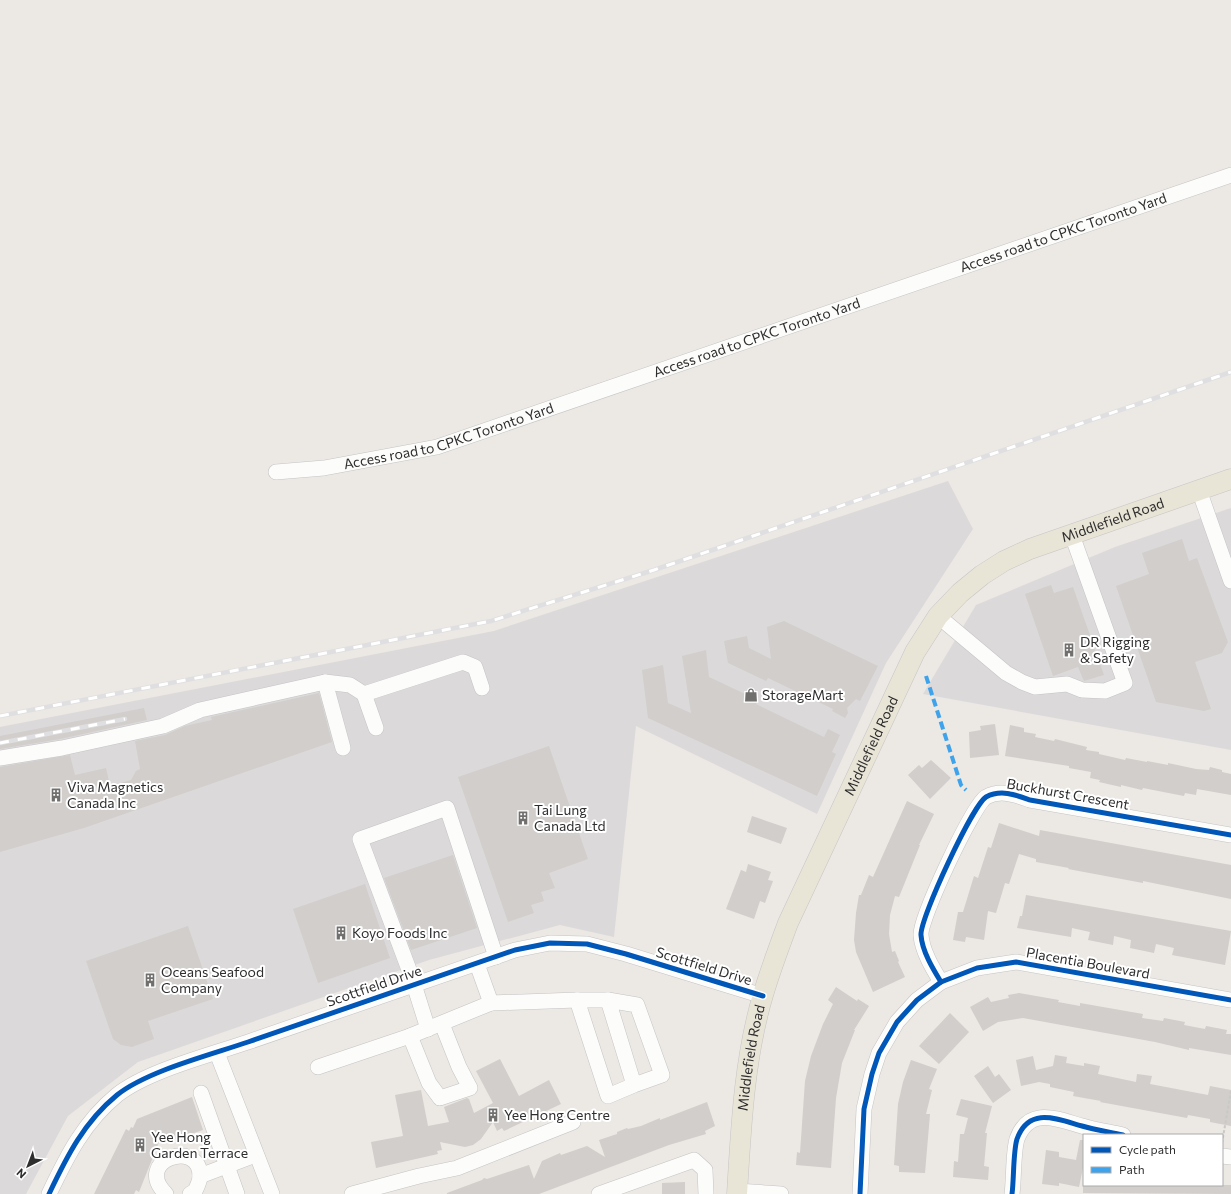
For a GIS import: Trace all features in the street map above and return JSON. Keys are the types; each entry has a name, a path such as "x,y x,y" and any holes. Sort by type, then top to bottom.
{"main road":[{"name":"Middlefield Road","path":"737,1193 743,1109 750,1054 763,996 773,962 794,909 915,652 938,616 960,593 982,575 1030,549 1231,479"}],"street":[{"name":"Access road to CPKC Toronto Yard","path":"276,472 324,468 437,447 1231,176"},
{"path":"1199,490 1231,581"},
{"path":"938,616 1006,673 1022,682 1035,686 1066,684 1082,690 1104,691 1125,683 1072,535"},
{"path":"364,694 463,662 475,666 482,688"},
{"path":"325,682 343,748"},
{"path":"0,758 62,748 163,726 200,710 325,682 350,685 364,694 376,728"},
{"name":"Buckhurst Crescent","path":"941,982 926,955 921,935 923,924 930,904 972,814 984,798 1002,793 1030,800 1231,835"},
{"path":"428,1029 414,985 360,839 447,808 496,957"},
{"name":"Scottfield Drive","path":"49,1194 77,1138 104,1106 134,1084 217,1053 515,950 550,943 568,942 587,944 626,954 763,996"},
{"name":"Placentia Boulevard","path":"860,1194 864,1109 872,1074 879,1053 897,1022 917,1000 941,982 977,968 1016,962 1231,1000"},
{"path":"476,964 491,1003"},
{"path":"318,1067 410,1036 491,1003 577,1000 608,1000 637,1005 662,1075 608,1096 577,1000"},
{"path":"608,1000 634,1085"},
{"path":"410,1036 429,1083 440,1098 470,1088 459,1068 442,1024"},
{"path":"217,1053 272,1194"},
{"path":"201,1093 237,1194"},
{"path":"1012,1194 1016,1141 1021,1131 1030,1120 1038,1117 1066,1120 1080,1126 1118,1134"},
{"path":"352,1194 419,1176 457,1168 573,1122"},
{"path":"166,1194 159,1187 157,1174 162,1162 173,1155 186,1156 196,1164 200,1176 195,1191 190,1194"},
{"path":"200,1176 256,1155"},
{"path":"599,1194 694,1160 705,1170 706,1194"},
{"path":"737,1193 781,1194"}],"path":[{"path":"1223,1137 1231,1091"}],"shaded area":[{"path":"948,481 973,529 886,663 817,814 636,726 614,937 560,925 429,960 138,1062 68,1116 26,1194 0,1194 0,727 494,631"},
{"path":"1231,508 1231,750 923,694 976,605 1115,547"}],"building":[{"path":"1182,539 1189,561 1197,558 1228,642 1222,653 1195,662 1211,709 1204,711 1156,702 1116,586 1149,574 1142,553"},
{"name":"DR Rigging & Safety","path":"1051,585 1054,593 1073,587 1104,675 1084,681 1078,667 1053,676 1025,594"},
{"path":"784,621 878,666 860,701 856,699 847,708 848,713 845,718 832,711 833,709 768,678 766,681 728,663 724,641 747,636 749,648 771,659 767,627"},
{"path":"706,650 709,677 758,700 756,704 824,737 828,729 840,735 832,752 836,754 817,796 648,718 642,670 663,665 668,703 691,713 682,656"},
{"path":"319,693 332,742 84,828 0,852 0,767 70,755 75,775 106,768 110,786 131,780 136,771 140,769 135,741 165,735 185,726 212,720 211,717"},
{"path":"144,708 147,720 60,739 0,749 0,736"},
{"path":"995,724 999,755 970,758 969,732 981,730 980,726"},
{"path":"1010,725 1024,728 1024,732 1036,734 1035,737 1054,741 1055,739 1087,747 1086,750 1099,752 1099,754 1125,760 1126,758 1168,765 1168,763 1196,769 1209,770 1210,767 1222,770 1222,772 1231,774 1231,795 1197,789 1196,795 1185,793 1184,796 1143,788 1142,790 1121,785 1121,787 1099,782 1100,780 1090,778 1091,772 1069,768 1069,766 1005,756"},
{"name":"Tai Lung Canada Ltd","path":"549,746 588,859 549,873 555,888 541,892 544,901 531,905 534,913 508,922 458,777"},
{"path":"931,760 951,778 930,799 908,775 919,765 922,768"},
{"path":"907,801 934,814 919,845 899,897 895,896 890,915 889,934 892,952 895,951 905,977 873,992 856,952 854,940 859,895 861,895 869,875 873,877"},
{"path":"752,816 787,828 781,844 747,832"},
{"path":"999,823 1039,836 1040,830 1231,865 1231,899 1143,881 1143,883 1068,869 1069,868 1036,862 1036,859 1019,854 1009,884 1005,883 996,913 988,911 984,940 966,937 965,942 953,940 958,912 963,912 974,876 978,878 988,847 991,848"},
{"path":"453,855 477,928 411,950 384,878"},
{"path":"748,864 771,872 768,880 773,881 765,903 760,901 754,919 726,909 741,870 746,872"},
{"name":"Koyo Foods Inc","path":"365,884 390,958 318,983 293,909"},
{"path":"1026,895 1231,931 1225,965 1172,955 1174,948 1156,944 1154,953 1130,948 1131,940 1114,936 1113,945 1088,940 1090,932 1072,928 1071,937 1017,928 1020,916 1022,916"},
{"name":"Oceans Seafood Company","path":"188,926 213,999 148,1021 154,1039 132,1047 121,1045 113,1039 86,961"},
{"path":"836,987 857,1001 858,999 869,1006 854,1030 842,1063 836,1098 831,1168 796,1165 797,1152 800,1153 805,1081 811,1056 823,1024 833,1004 828,1000"},
{"path":"1019,993 1059,1000 1058,1002 1080,1006 1080,1003 1143,1014 1142,1018 1163,1021 1164,1018 1185,1022 1184,1025 1205,1029 1206,1026 1227,1030 1226,1034 1231,1034 1231,1055 1189,1048 1189,1050 1155,1042 1023,1018 998,1022 983,1031 970,1007 988,997 991,1002 1009,998 1008,995"},
{"path":"950,1013 969,1032 939,1064 919,1046"},
{"path":"1055,1055 1067,1057 1066,1063 1084,1066 1084,1063 1100,1066 1098,1074 1136,1082 1137,1074 1152,1076 1150,1084 1208,1095 1210,1086 1231,1090 1231,1126 1210,1122 1210,1119 1188,1115 1187,1118 1073,1096 1074,1092 1050,1087 1050,1084 1039,1082 1021,1086 1016,1060 1033,1056 1036,1070 1053,1066"},
{"name":"Yee Hong Centre","path":"500,1059 519,1096 549,1080 561,1104 504,1131 502,1128 497,1131 493,1122 481,1139 473,1145 465,1147 440,1142 442,1150 437,1151 438,1154 376,1168 371,1142 403,1136 395,1095 421,1090 428,1126 449,1122 444,1107 467,1098 469,1099 474,1113 493,1103 476,1071"},
{"path":"911,1060 937,1069 929,1089 932,1090 926,1114 930,1114 925,1173 899,1172 899,1166 894,1165 898,1104 903,1082"},
{"path":"988,1066 995,1077 999,1074 1011,1090 993,1103 974,1076"},
{"name":"Yee Hong Garden Terrace","path":"192,1097 203,1130 173,1140 172,1138 159,1142 139,1192 136,1190 134,1194 94,1194 126,1129 129,1131 131,1127 133,1128 137,1119"},
{"path":"961,1099 992,1106 985,1133 987,1133 984,1166 989,1167 988,1180 953,1177 954,1161 958,1162 960,1134 964,1134 968,1118 956,1115"},
{"path":"707,1102 715,1126 705,1131 706,1134 669,1145 539,1194 447,1194 484,1178 487,1179 529,1165 534,1179 542,1161 560,1153 561,1155 587,1146 605,1157 599,1140 617,1134 617,1132 627,1128 641,1126 660,1118 660,1120"},
{"path":"1080,1140 1083,1140 1083,1168 1079,1187 1059,1183 1059,1186 1042,1184 1046,1150 1059,1152 1059,1157 1076,1160"},
{"path":"685,1182 685,1194 662,1194 662,1183"},
{"path":"1231,1185 1231,1194 1083,1193 1083,1186"}],"railway":[{"path":"0,716 491,621 654,570 1231,372"},
{"path":"0,743 125,719"}],"marked path":[{"path":"926,676 961,785 966,790"}],"cycle path":[{"path":"941,982 928,960 923,947 921,935 923,925 929,907 959,840 979,805 986,797 997,793 1003,793 1030,800 1231,835"},
{"path":"49,1194 77,1140 95,1117 105,1105 117,1095 145,1078 180,1064 515,950 550,943 587,944 626,954 763,996"},
{"path":"860,1194 864,1109 872,1074 879,1053 897,1022 917,1000 941,982 977,968 1016,962 1231,1000"},
{"path":"1012,1194 1017,1139 1022,1129 1029,1122 1036,1119 1054,1118 1092,1129 1118,1134"}],"place":[{"name":"DR Rigging & Safety","path":"1069,650"},
{"name":"StorageMart","path":"751,695"},
{"name":"Viva Magnetics Canada Inc","path":"56,795"},
{"name":"Tai Lung Canada Ltd","path":"523,818"},
{"name":"Koyo Foods Inc","path":"341,933"},
{"name":"Oceans Seafood Company","path":"150,980"},
{"name":"Yee Hong Centre","path":"493,1115"},
{"name":"Yee Hong Garden Terrace","path":"140,1145"}]}
